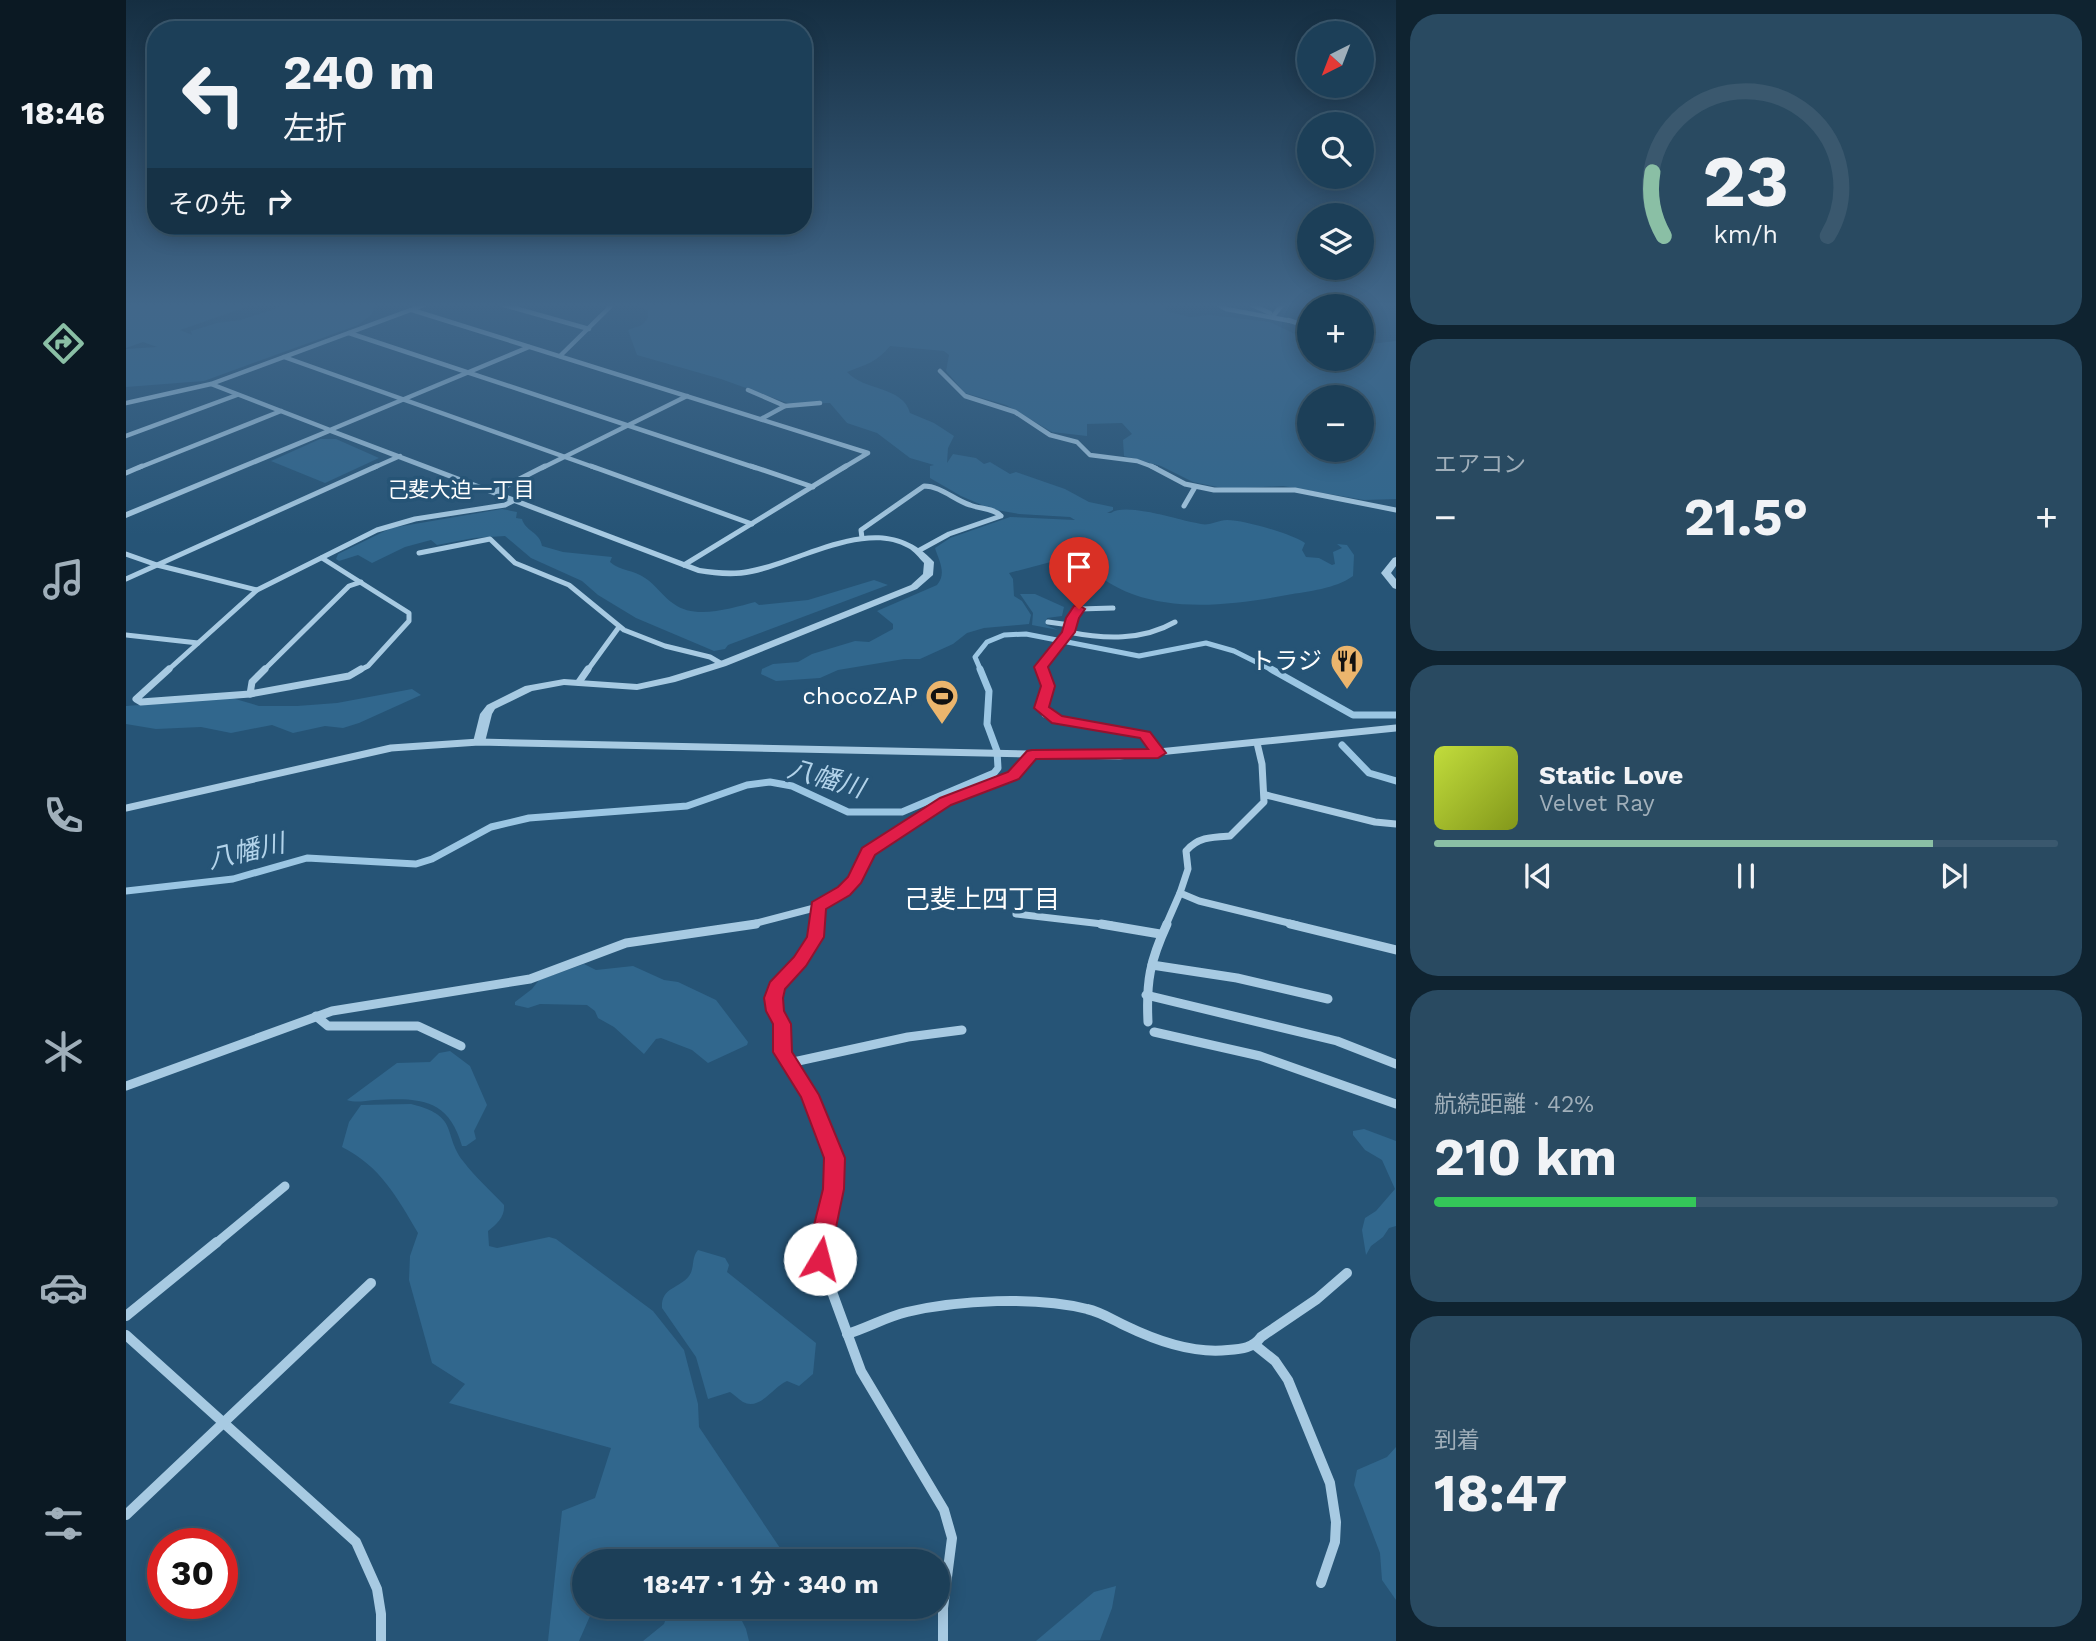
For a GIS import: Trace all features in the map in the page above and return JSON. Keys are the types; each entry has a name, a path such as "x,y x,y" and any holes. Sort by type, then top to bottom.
{"street":[{"path":"126,403 218,382"},
{"path":"352,382 752,524"},
{"path":"126,515 446,382"},
{"path":"496,382 813,487"},
{"path":"641,382 869,453 684,565"},
{"path":"951,382 965,396 1015,412 1044,432 1077,442 1087,454 1137,461 1195,486 1225,492 1295,490 1396,510"},
{"path":"212,384 684,565 719,573 754,571 836,543 862,538 895,541 918,551 930,565 928,575 918,585 722,664 646,686 579,682 544,684 499,701 488,710 479,742"},
{"path":"748,390 785,406"},
{"path":"126,436 237,394"},
{"path":"494,492 687,396"},
{"path":"761,419 785,406 820,403"},
{"path":"126,473 281,411"},
{"path":"126,579 400,456"},
{"path":"862,538 861,530 924,486 933,486 958,501 1001,516 950,534 918,551"},
{"path":"1184,506 1195,486"},
{"path":"322,558 409,613 409,621 368,666 349,676 250,694 141,702 136,699 257,590 322,558 396,523 505,505 514,500"},
{"path":"419,553 490,539 514,563 569,585 589,599 619,627 665,646 710,657 722,664"},
{"path":"126,554 157,565 257,590"},
{"path":"1396,560 1386,573 1396,586"},
{"path":"250,694 252,682 349,586 361,582"},
{"path":"1062,586 1081,598 1079,609 1068,631 1041,667 1048,686 1041,703 1045,714 1057,720 1145,735 1158,753"},
{"path":"1079,609 1113,608"},
{"path":"1048,622 1068,631 1112,637 1158,631 1175,622"},
{"path":"579,682 619,627"},
{"path":"126,635 198,643"},
{"path":"127,807 391,748 479,742 988,754 1158,753 1396,728"},
{"path":"1148,1022 1146,995 1152,965 1160,933 1180,894 1188,869 1186,851 1202,838 1230,836 1260,808 1266,795 1261,752 1257,743"},
{"path":"126,1086 316,1016 364,1004 530,979 626,943 743,927 818,906 844,891 855,880 868,852 946,802 1013,776 1032,754"},
{"path":"1266,795 1375,822 1396,824"},
{"path":"1180,894 1396,950"},
{"path":"818,906 816,937 800,961 776,987 775,1011 782,1024 782,1052 810,1095 835,1158 834,1189 820,1245 820,1259 861,1371 888,1420 932,1487 944,1510 953,1538 943,1608 943,1641"},
{"path":"1016,914 1160,933"},
{"path":"1152,965 1237,978 1328,999"},
{"path":"1146,995 1337,1041 1396,1064"},
{"path":"316,1016 328,1026 418,1026 461,1045"},
{"path":"789,1063 908,1037 962,1030"},
{"path":"1154,1032 1260,1056 1396,1104"},
{"path":"126,1317 285,1186"},
{"path":"847,1334 884,1319 927,1308 1015,1304 1085,1308 1143,1334 1179,1346 1216,1353 1255,1345 1261,1337 1317,1299 1347,1273"},
{"path":"126,1515 371,1283"},
{"path":"126,1335 356,1542 378,1587 383,1622 381,1641"},
{"path":"1255,1345 1274,1360 1298,1395 1306,1422 1331,1479 1335,1508 1335,1545 1321,1583"}],"shaded area":[{"path":"126,382 196,382 126,387"},
{"path":"728,382 860,382 900,398 910,413 934,423 954,436 948,448 947,463 953,454 976,458 984,464 990,462 1010,474 1016,472 1065,489 1089,502 1113,507 1113,510 1107,513 1129,510 1204,524 1227,520 1256,525 1299,539 1305,543 1302,550 1306,557 1319,558 1332,565 1335,564 1333,552 1342,548 1337,544 1347,545 1354,555 1353,576 1322,589 1260,600 1203,605 1175,604 1122,590 1098,575 1077,555 1009,573 1013,579 1014,596 1022,601 1031,615 1029,624 984,628 967,633 953,644 920,659 904,659 838,670 820,678 776,681 761,674 762,669 773,664 798,662 812,654 855,641 869,642 893,629 893,624 877,611 937,585 942,571 935,548 950,538 1010,517 1075,520 1070,517 1019,514 991,509 961,496 930,478 930,466 934,465 910,458 877,433 847,423 830,403 790,404"},
{"path":"955,382 1396,382 1396,499 1364,500 1283,486 1227,489 1193,482 1161,466 1124,456 1123,440 1132,434 1122,423 1087,424 1087,436 1052,432 1006,405 965,393"},
{"path":"320,439 336,439 379,458 325,483 271,461"},
{"path":"502,509 517,512 516,518 522,519 541,541 542,546 563,552 612,557 610,562 614,565 641,575 674,604 692,611 714,611 755,602 759,605 808,600 874,580 888,585 714,651 636,618 598,595 582,581 531,558 505,536 437,545 431,540 405,547 372,563 358,555 339,561 336,559 338,554 391,528"},
{"path":"1020,594 1035,594 1064,607 1062,616 1047,618 1046,625 1058,630 1032,625 1033,613"},
{"path":"412,689 421,695 343,728 325,726 293,733 272,725 231,733 201,727 156,729 126,724 126,706 232,698 259,706 297,706 337,703"},
{"path":"584,964 596,970 633,966 664,980 678,982 716,1000 748,1042 747,1045 708,1063 692,1050 661,1038 656,1039 644,1054 614,1027 598,1018 595,1011 587,1005 540,1004 528,1008 515,1005 539,980"},
{"path":"450,1051 470,1066 487,1105 474,1131 476,1139 466,1146 462,1146 449,1118 440,1109 429,1104 404,1099 357,1102 347,1100 397,1063 430,1062 439,1053"},
{"path":"411,1104 437,1114 443,1120 463,1161 504,1205 502,1217 488,1231 489,1246 497,1248 549,1237 556,1239 653,1311 684,1350 698,1404 699,1427 781,1549 572,1549 572,1619 589,1619 579,1641 548,1641 562,1511 595,1498 611,1448 449,1403 465,1384 432,1363 409,1280 410,1256 418,1233 395,1195 377,1173 342,1147 349,1122 361,1105"},
{"path":"1364,1129 1396,1141 1396,1226 1389,1228 1366,1255 1362,1230 1365,1218 1376,1211 1395,1189 1382,1160 1365,1150 1353,1135 1353,1131"},
{"path":"698,1250 725,1258 729,1265 727,1272 816,1343 813,1374 799,1386 787,1381 761,1401 749,1404 730,1392 708,1399 696,1357 662,1308 667,1292 689,1276"},
{"path":"1396,1447 1396,1600 1382,1580 1380,1553 1354,1485 1357,1470 1387,1457"},
{"path":"1116,1586 1112,1608 1100,1640 1036,1641 1094,1592"},
{"path":"666,1619 741,1619 749,1641 643,1641 664,1624"}],"waterway":[{"name":"八幡川","path":"981,671 975,657 987,642 1004,635 1026,634 1139,656 1206,643 1234,651 1274,671"},
{"name":"八幡川","path":"126,891 233,879 307,858 416,864 432,859 491,827 529,818 687,806 747,785 770,782 792,786 848,812 902,812 994,773 998,768 997,751 987,724 989,691 980,669"},
{"name":"八幡川","path":"1271,669 1353,715 1396,715"},
{"path":"1342,745 1369,773 1396,781"}],"place":[{"name":"トラジ","path":"1347,691"},
{"name":"chocoZAP","path":"942,726"}],"district":[{"name":"己斐大迫一丁目","path":"461,490"},
{"name":"己斐上四丁目","path":"982,899"}],"route":[{"path":"820,1259 820,1245 834,1189 835,1158 810,1095 782,1052 782,1024 775,1011 776,987 800,961 816,937 818,906 844,891 855,880 868,852 946,802 1013,776 1022,769 1032,754 1119,756 1158,753 1145,735 1057,720 1045,714 1041,708 1048,686 1041,667 1068,632 1072,618 1079,609"}]}
